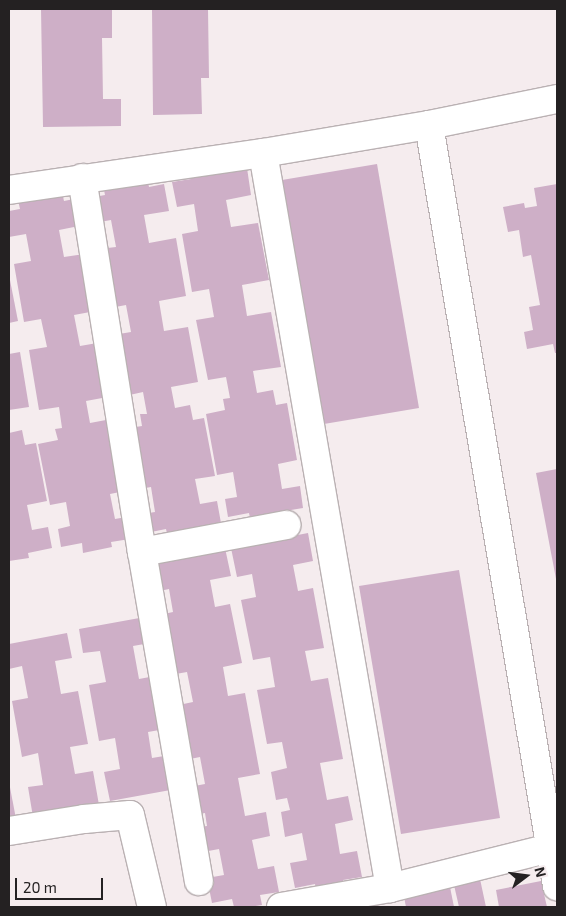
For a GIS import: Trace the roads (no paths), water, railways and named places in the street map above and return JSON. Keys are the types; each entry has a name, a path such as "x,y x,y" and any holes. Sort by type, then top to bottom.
{"street":[{"path":"9,190 428,125 557,99"},
{"path":"428,125 557,886"},
{"path":"263,152 390,888"},
{"path":"82,178 142,552 199,881"},
{"path":"142,552 286,525"},
{"path":"9,831 84,819 130,815 152,907"},
{"path":"280,907 390,888 550,848"}]}
